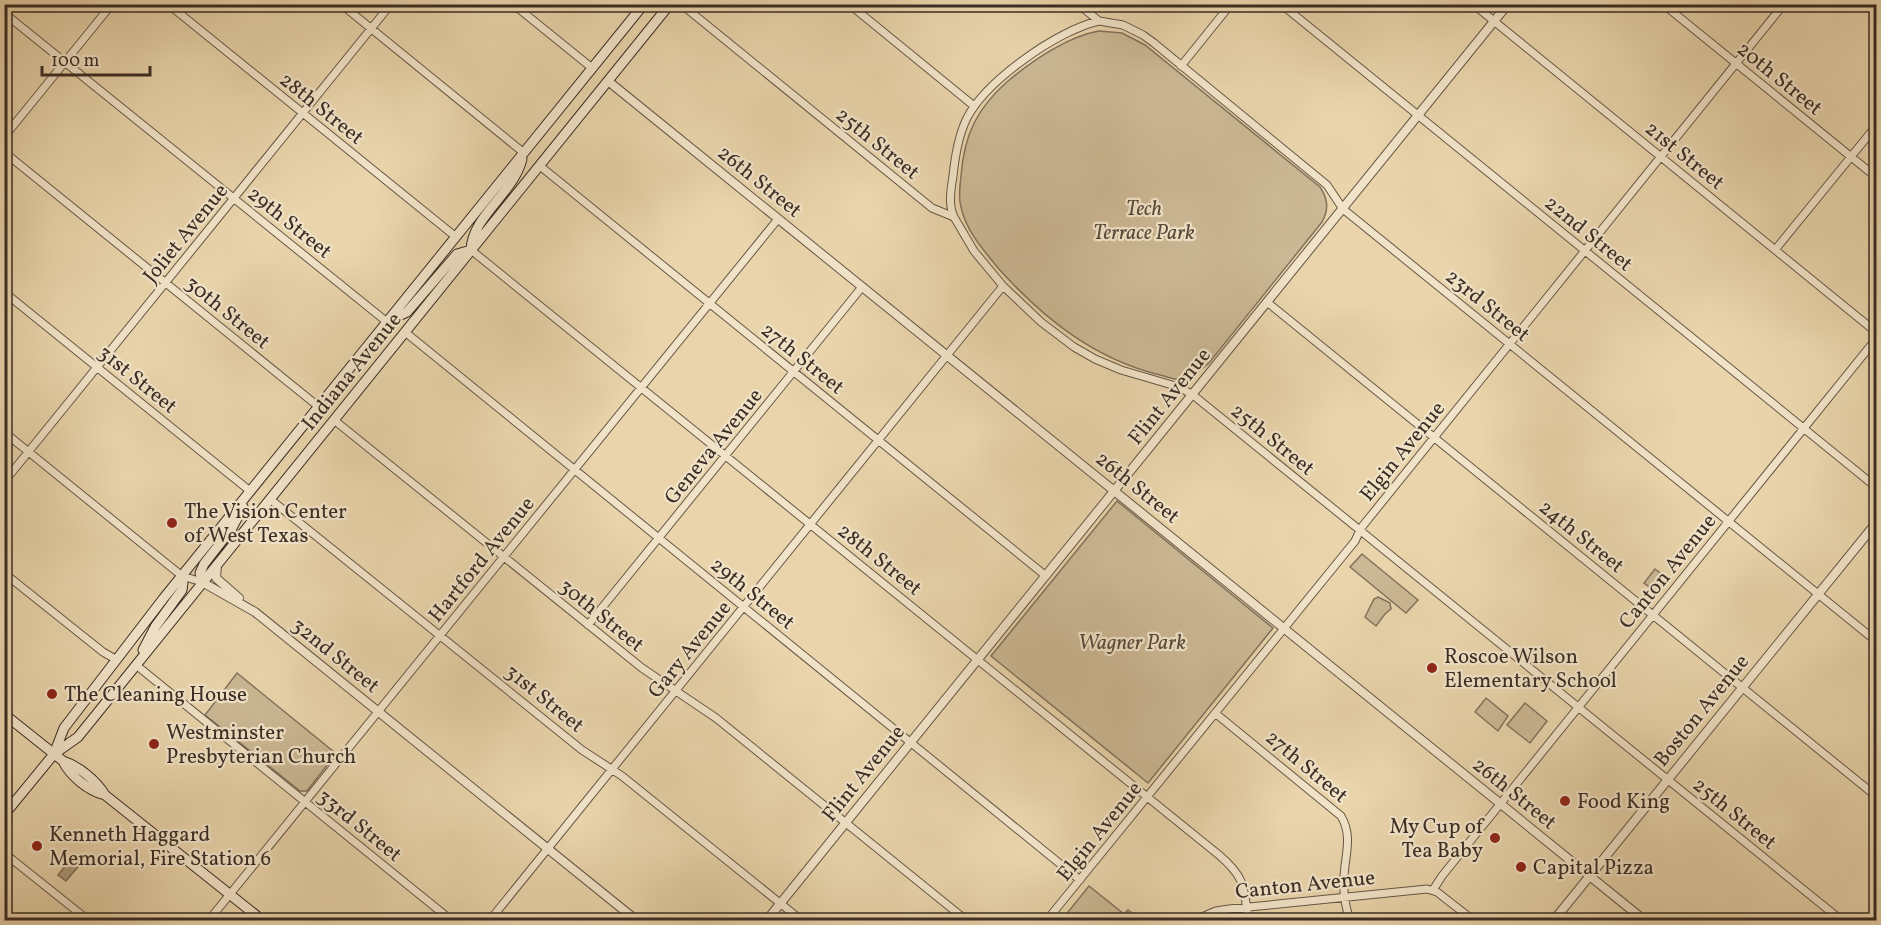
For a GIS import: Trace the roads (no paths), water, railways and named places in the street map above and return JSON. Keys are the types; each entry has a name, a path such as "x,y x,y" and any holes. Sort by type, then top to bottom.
{"main road":[{"name":"Indiana Avenue","path":"54,754 64,728 182,576 644,4"},
{"name":"Indiana Avenue","path":"4,815 54,754 78,737 670,4"},
{"path":"387,322 407,312 458,254 471,250 472,239 511,184 521,166 524,153"},
{"path":"202,582 200,573 204,564 232,528 250,491"},
{"path":"136,665 154,627 182,590 182,576"},
{"path":"4,714 63,761 67,770 95,793 105,795 262,921"}],"street":[{"path":"4,137 112,4"},
{"name":"28th Street","path":"168,4 456,237"},
{"path":"341,4 524,153"},
{"name":"Joliet Avenue","path":"4,482 392,4"},
{"path":"513,4 592,69"},
{"name":"25th Street","path":"681,4 932,208 954,217 974,251 1004,286 1041,322 1074,347 1095,359 1120,370 1179,387 1193,395 1841,921"},
{"path":"849,4 974,106"},
{"name":"23rd Street","path":"1078,4 1099,21 1124,25 1135,30 1181,66 1327,185 1343,209 1876,641"},
{"path":"1181,66 1231,4"},
{"name":"22nd Street","path":"1281,4 1876,487"},
{"name":"21st Street","path":"1473,4 1876,332"},
{"name":"Flint Avenue","path":"767,921 1508,4"},
{"name":"20th Street","path":"1663,4 1876,177"},
{"name":"Elgin Avenue","path":"1047,921 1284,629 1434,437 1784,4"},
{"name":"29th Street","path":"4,12 387,322"},
{"path":"954,217 951,208 954,160 962,129 974,106 994,84 1026,58 1079,27 1099,21"},
{"name":"26th Street","path":"608,81 1644,921"},
{"path":"1775,250 1876,126"},
{"name":"30th Street","path":"4,152 319,407"},
{"name":"27th Street","path":"540,166 1046,576"},
{"name":"Hartford Avenue","path":"209,921 778,219"},
{"name":"28th Street","path":"471,250 1232,866 1241,877 1246,907"},
{"name":"Gary Avenue","path":"490,921 1004,286"},
{"name":"Geneva Avenue","path":"588,625 862,287"},
{"name":"31st Street","path":"4,292 250,491"},
{"name":"24th Street","path":"1267,302 1876,796"},
{"name":"29th Street","path":"405,332 1080,880"},
{"name":"Canton Avenue","path":"1195,921 1216,911 1246,907 1421,889 1433,890 1876,339"},
{"name":"30th Street","path":"334,420 642,668 716,718 966,921"},
{"name":"32nd Street","path":"4,432 182,576 202,582 255,612 636,921"},
{"name":"31st Street","path":"270,499 582,750 612,769 801,921"},
{"name":"Boston Avenue","path":"1554,921 1876,523"},
{"path":"217,565 218,580 255,612"},
{"path":"4,573 103,652 117,660"},
{"name":"33rd Street","path":"136,665 451,921"},
{"name":"27th Street","path":"1215,713 1341,816 1348,834 1344,897"},
{"path":"4,853 88,921"},
{"path":"1433,890 1473,921"},
{"path":"1344,897 1350,921"},
{"path":"1246,907 1248,921"}],"place":[{"name":"The Vision Center of West Texas","path":"172,523"},
{"name":"Roscoe Wilson Elementary School","path":"1432,668"},
{"name":"The Cleaning House","path":"52,694"},
{"name":"Westminster Presbyterian Church","path":"154,744"},
{"name":"Food King","path":"1565,801"},
{"name":"My Cup of Tea Baby","path":"1495,838"},
{"name":"Kenneth Haggard Memorial, Fire Station 6","path":"37,846"},
{"name":"Capital Pizza","path":"1521,867"}],"park label":[{"name":"Tech Terrace Park","path":"1144,220"},
{"name":"Wagner Park","path":"1132,642"}]}
